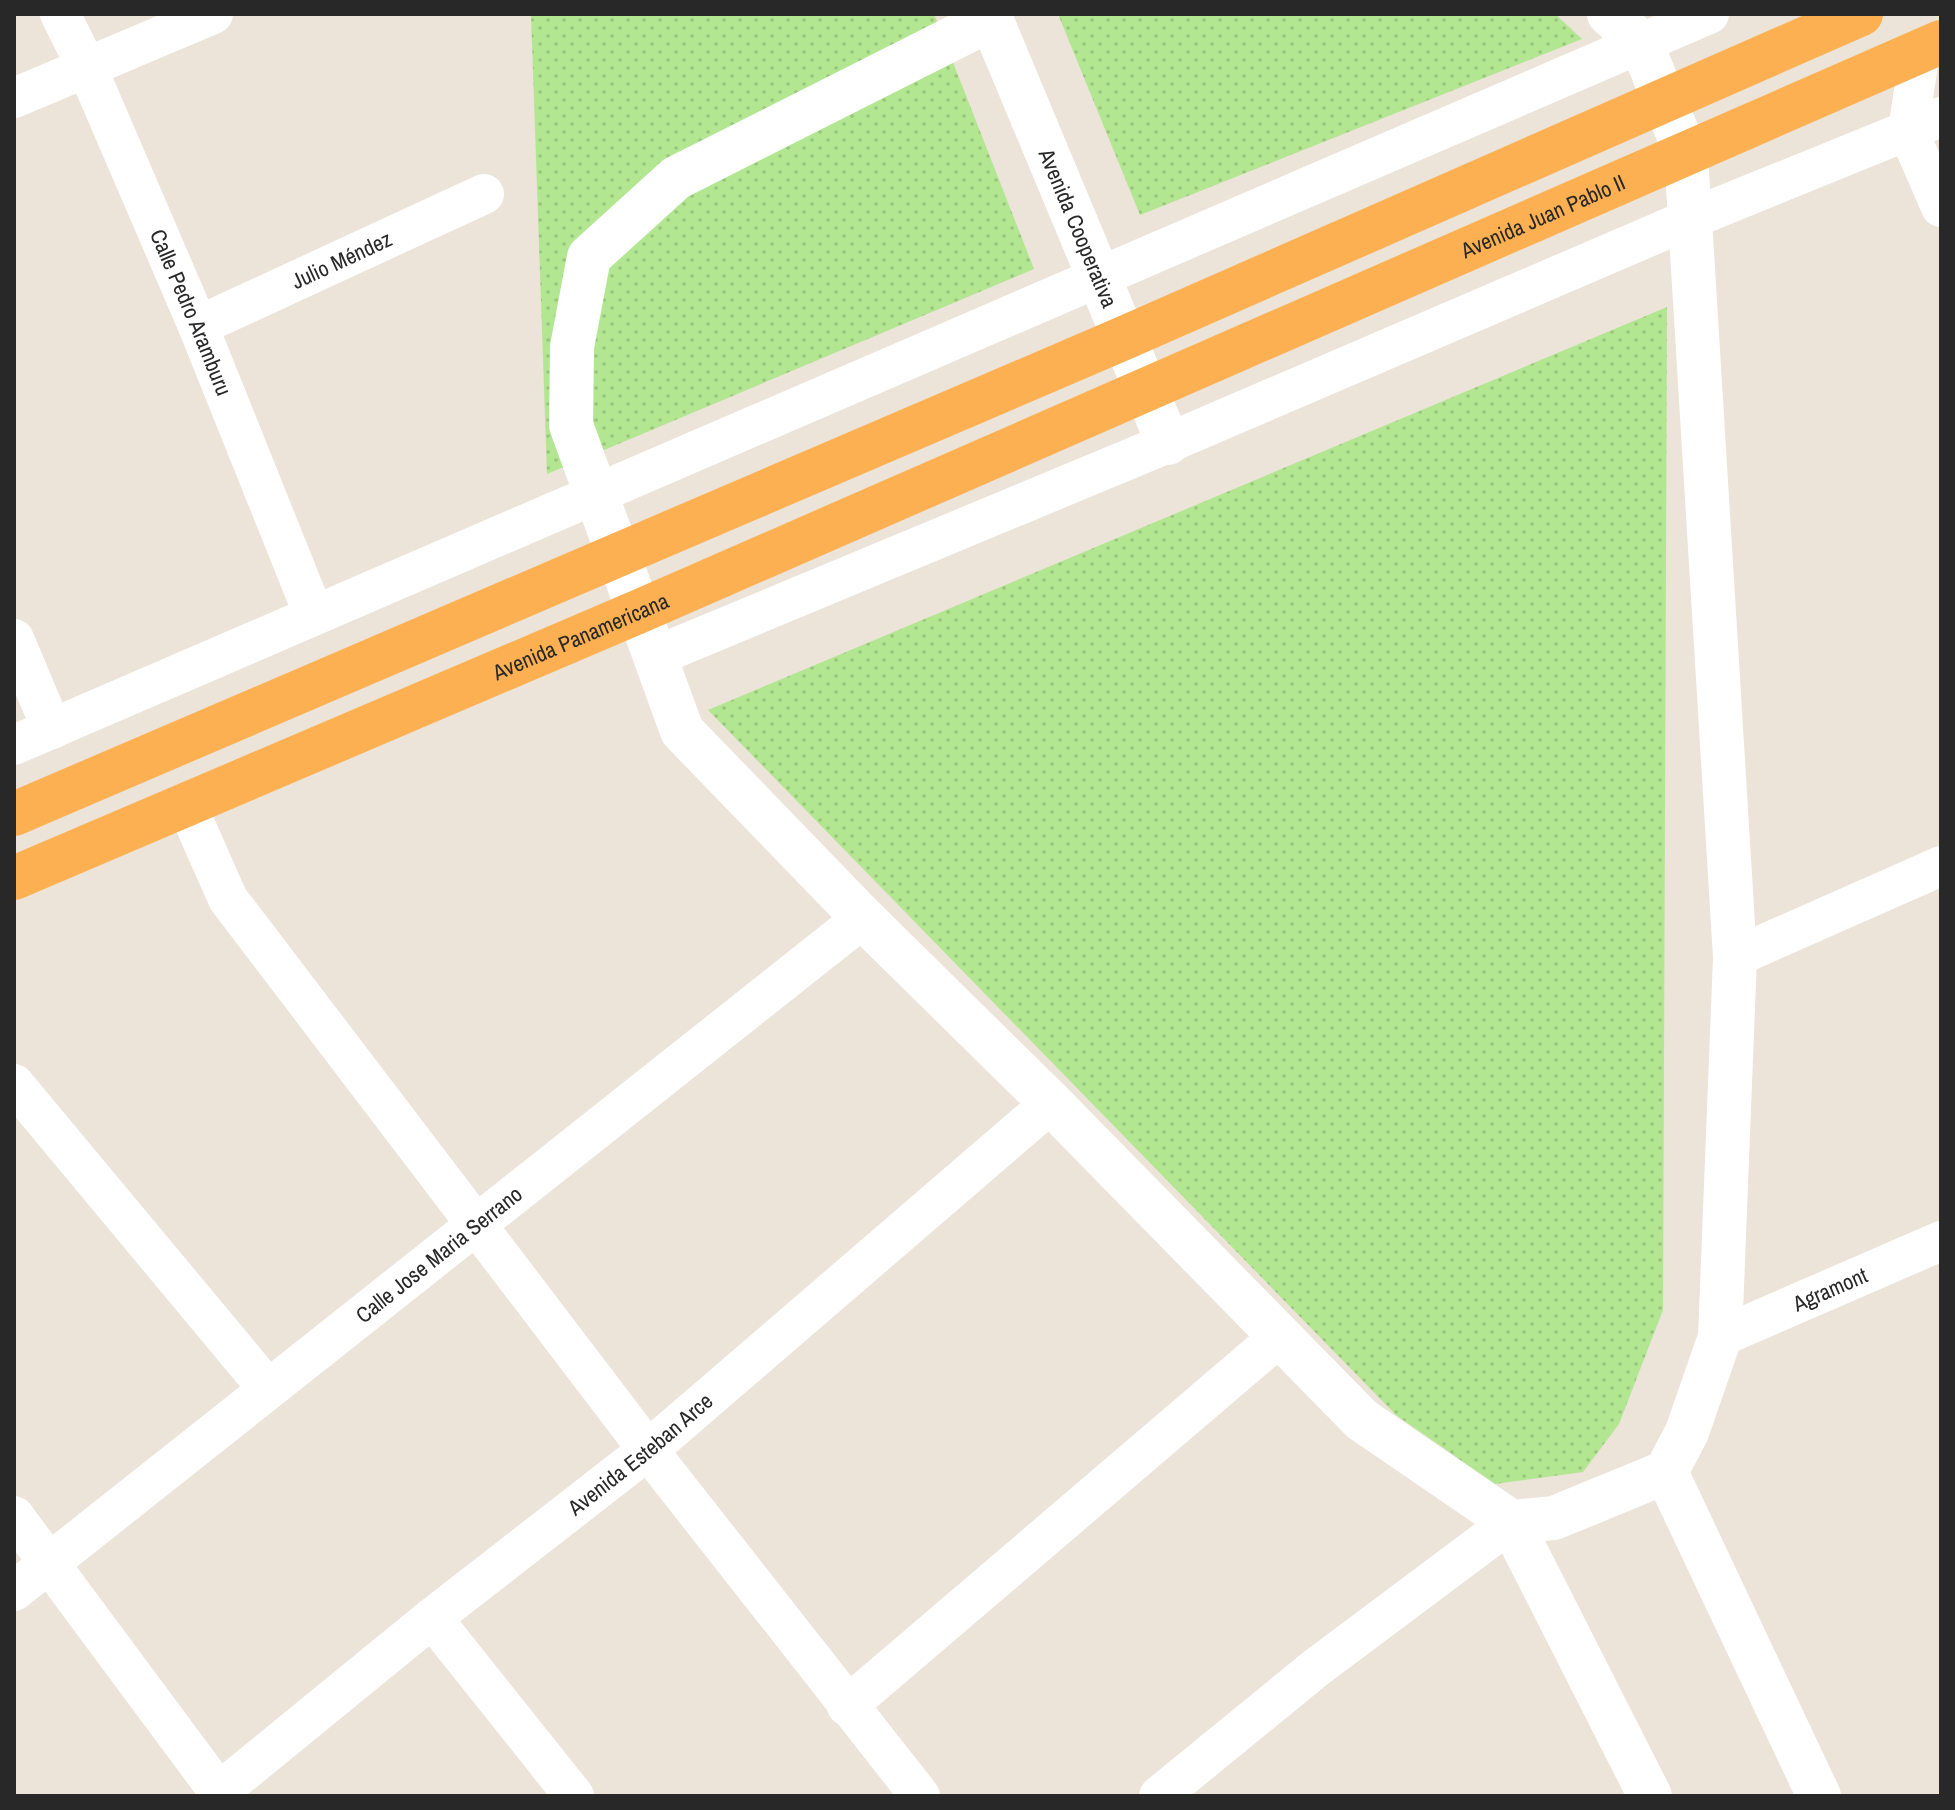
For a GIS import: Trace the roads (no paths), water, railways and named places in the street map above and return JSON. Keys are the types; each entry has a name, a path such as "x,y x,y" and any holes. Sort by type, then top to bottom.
{"highway":[{"path":"14,814 1124,338 1861,14"},
{"name":"Avenida Juan Pablo II","path":"1146,391 1931,46"},
{"name":"Avenida Panamericana","path":"14,878 1146,391"}],"street":[{"name":"Calle Pedro Aramburu","path":"60,14 87,68 198,326 314,615"},
{"path":"14,98 213,14"},
{"path":"1159,1796 1317,1667 1511,1522 1554,1518 1666,1472 1687,1432 1720,1337 1735,957 1686,154 1641,43 1609,14"},
{"path":"14,745 1709,14"},
{"path":"990,17 676,178 589,257 572,347 571,425 682,731 863,918 1051,1103 1362,1420 1511,1522 1638,1791"},
{"name":"Avenida Cooperativa","path":"990,17 1168,443"},
{"path":"1931,46 1925,124 1941,207"},
{"path":"656,656 1168,443 1690,219 1925,124"},
{"name":"Julio Méndez","path":"198,326 484,194"},
{"path":"14,639 52,729"},
{"path":"186,804 228,899 648,1450 920,1796"},
{"path":"1735,957 1941,866"},
{"name":"Calle Jose Maria Serrano","path":"14,1591 863,918"},
{"path":"14,1084 268,1389"},
{"name":"Avenida Esteban Arce","path":"220,1794 432,1618 648,1450 1051,1103"},
{"name":"Agramont","path":"1720,1337 1941,1241"},
{"path":"847,1706 1279,1337"},
{"path":"1666,1472 1819,1796"},
{"path":"14,1516 220,1794"},
{"path":"432,1618 574,1796"}]}
